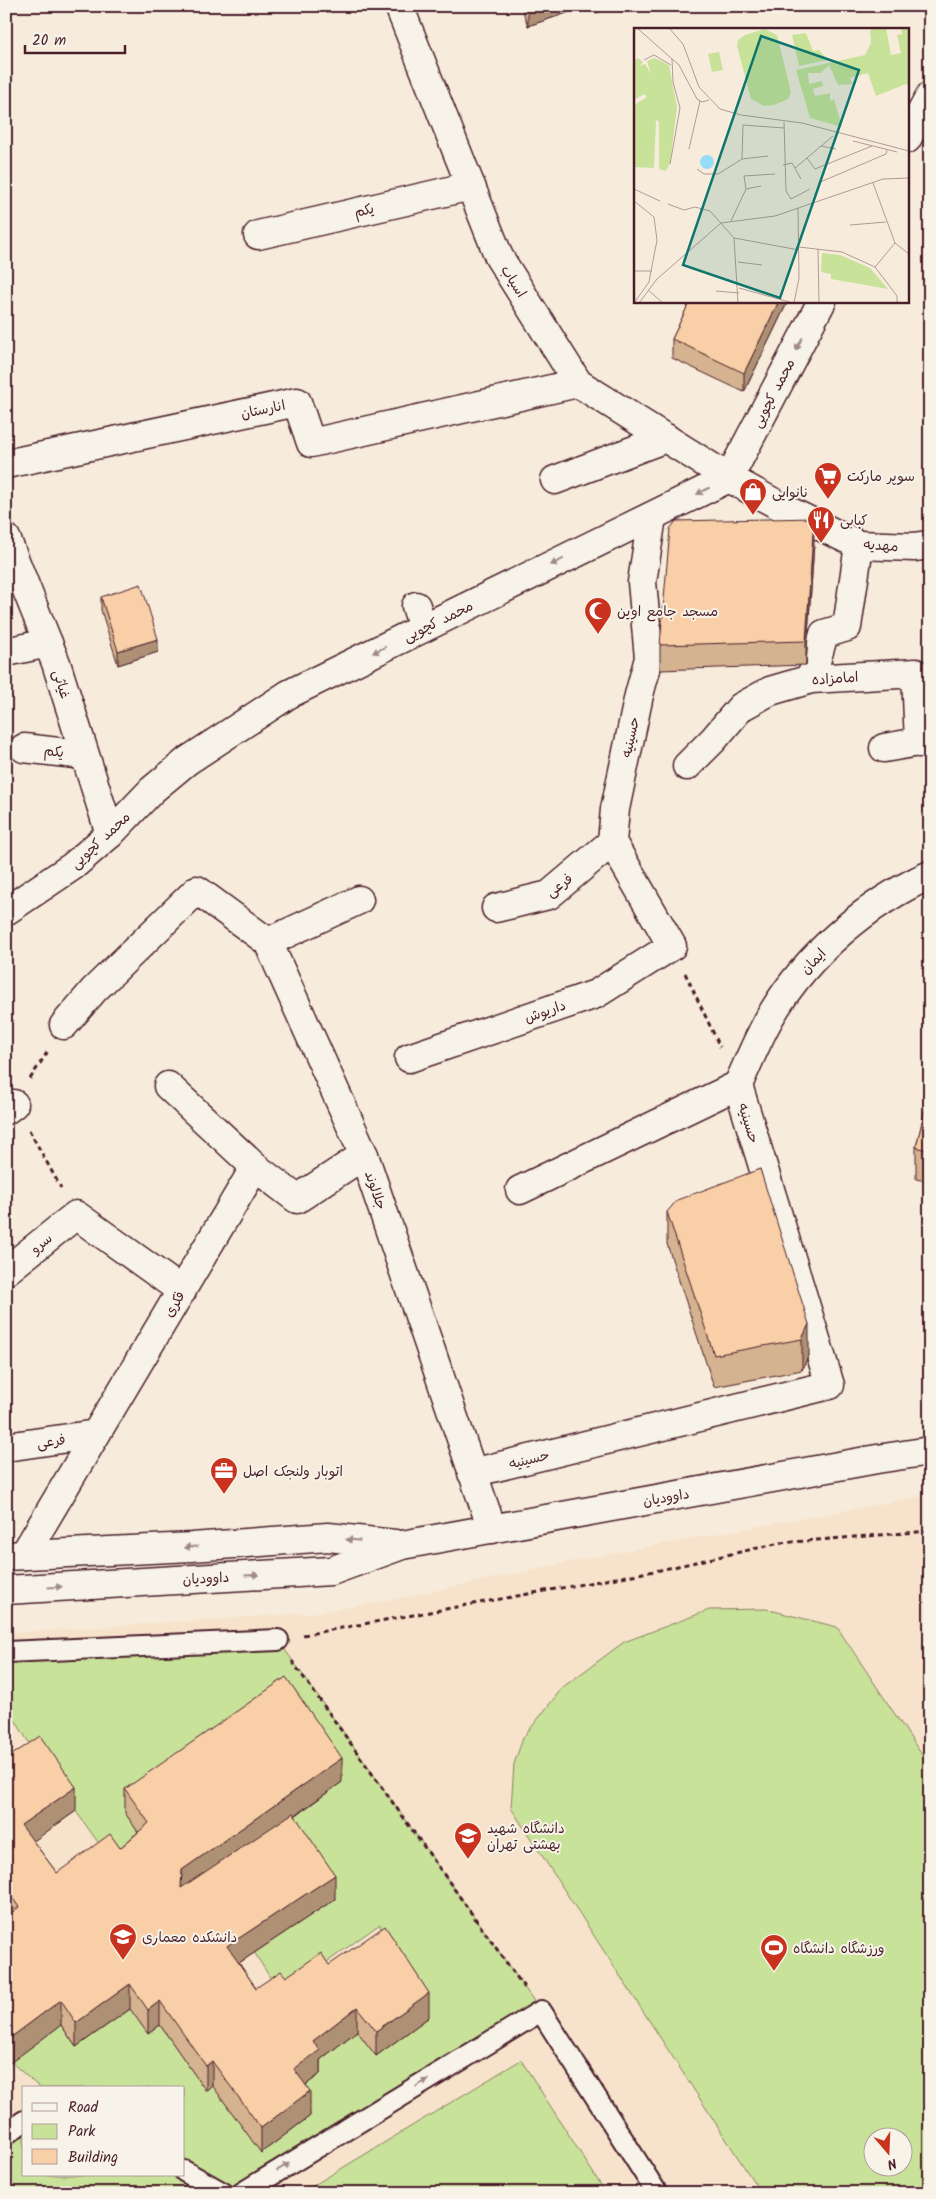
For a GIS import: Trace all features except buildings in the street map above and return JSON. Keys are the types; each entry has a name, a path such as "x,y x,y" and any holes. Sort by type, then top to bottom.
{"street":[{"name":"اسیاب","path":"400,6 499,257 578,383 729,478"},
{"path":"908,137 930,96"},
{"name":"یکم","path":"258,235 471,186"},
{"name":"محمد کچویی","path":"6,912 73,866 110,834 152,790 187,761 288,694 419,617 652,517 729,478 821,302"},
{"name":"انارستان","path":"6,464 296,402 311,443 578,383"},
{"path":"555,480 666,438"},
{"name":"مهدیه","path":"729,478 791,512 860,545 914,547 930,545"},
{"name":"حسینیه","path":"612,842 615,808 639,695 649,658 642,582 652,517"},
{"name":"غیاثی","path":"6,538 48,643 110,834"},
{"path":"811,679 824,634 847,627 860,545"},
{"path":"6,652 48,643"},
{"name":"امامزاده","path":"687,766 713,740 741,706 770,690 811,679 916,673 925,742"},
{"path":"884,748 925,742"},
{"name":"یکم","path":"24,748 84,755"},
{"path":"612,842 672,946"},
{"name":"فرعی","path":"496,908 549,895 612,842"},
{"name":"ایمان","path":"738,1085 772,1014 792,982 855,922 898,890 930,876"},
{"name":"جلالوند","path":"64,1025 94,990 197,890 268,942 364,1155 492,1529"},
{"path":"268,942 359,900"},
{"name":"داریوش","path":"409,1058 596,994 672,946"},
{"path":"520,1190 738,1085"},
{"name":"حسینیه","path":"472,1473 830,1385 738,1085"},
{"path":"168,1086 255,1167 297,1199 364,1155"},
{"name":"فکری","path":"15,1556 96,1434 255,1167"},
{"path":"76,1214 182,1291"},
{"name":"سرو","path":"6,1271 76,1214"},
{"name":"فرعی","path":"6,1447 96,1434"},
{"name":"داوودیان","path":"6,1590 330,1571 402,1545 930,1451"},
{"name":"داوودیان","path":"15,1556 192,1547 328,1537 402,1545"}],"lane":[{"path":"6,1652 278,1640"},
{"path":"242,2193 540,2011 657,2193"},
{"path":"6,2134 22,2122"},
{"path":"185,2172 223,2193"}],"path":[{"name":"حسینیه","path":"672,946 738,1085"},
{"path":"64,1025 10,1107 76,1214"},
{"path":"540,2011 278,1640 660,1570 780,1543 930,1531"}],"shaded area":[{"name":"دانشگاه شهید بهشتی تهران","path":"916,1497 930,1497 930,2193 6,2193 6,1633 322,1612 424,1593 587,1558"}],"green space":[{"name":"ورزشگاه دانشگاه","path":"766,1609 837,1627 930,1767 930,2193 761,2193 511,1808 514,1764 523,1738 563,1687 624,1642 709,1610"},
{"path":"278,1640 541,2011 242,2193 6,2193 6,2134 22,2122 22,2176 185,2176 185,2086 38,2086 11,2062 61,2025 76,2047 130,2009 160,2025 206,2090 212,2085 294,2094 385,1950 380,1924 281,1995 254,1952 110,1859 40,1761 6,1705 6,1652"},
{"path":"521,2060 606,2193 301,2193"}],"place":[{"name":"سوپر مارکت","path":"828,500"},
{"name":"نانوایی","path":"753,516"},
{"name":"کبابی","path":"821,544"},
{"name":"مسجد جامع اوین","path":"598,635"},
{"name":"اتوبار ولنجک اصل","path":"224,1495"},
{"name":"دانشگاه شهید بهشتی تهران","path":"468,1860"},
{"name":"دانشکده معماری","path":"123,1961"},
{"name":"ورزشگاه دانشگاه","path":"774,1972"}]}
